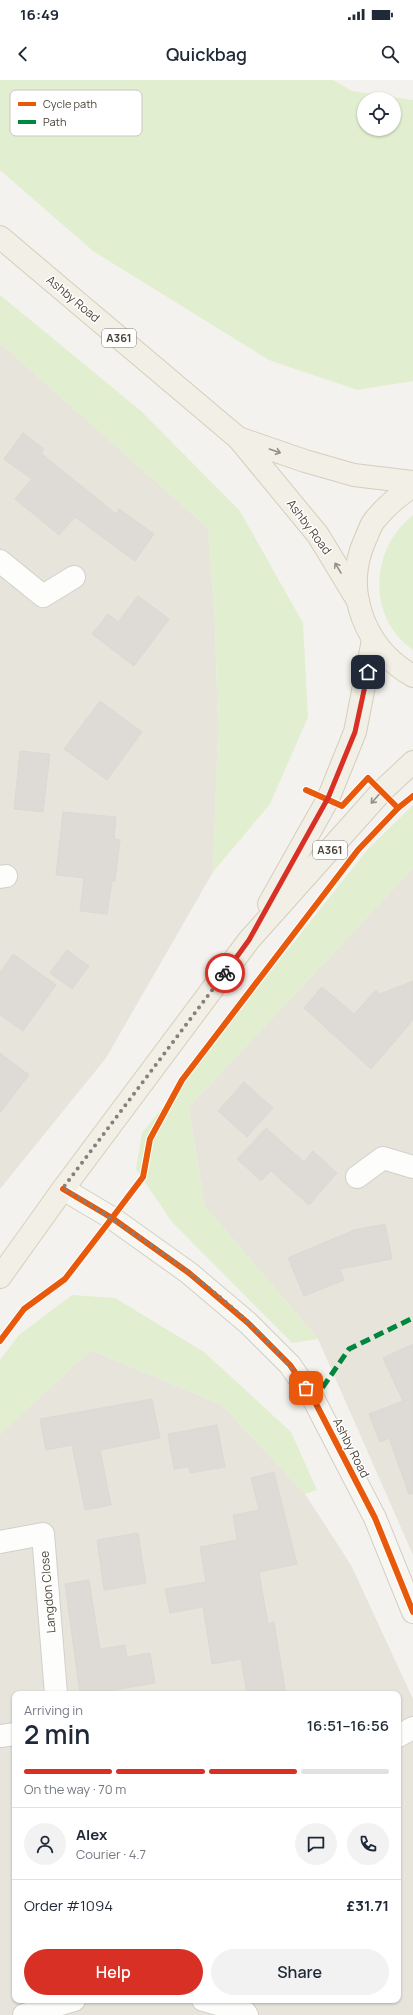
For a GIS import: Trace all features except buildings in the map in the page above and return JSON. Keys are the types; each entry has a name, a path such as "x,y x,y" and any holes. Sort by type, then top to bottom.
{"main road":[{"name":"Ashby Road","path":"0,237 238,438 318,535 358,601"},
{"name":"Ashby Road","path":"238,438 305,461 354,475 413,482"},
{"name":"A361","path":"413,486 398,496 374,522 359,554 356,577 361,616 373,640 397,667 413,676"},
{"name":"A361","path":"249,940 328,798 355,732 373,640"},
{"name":"A361","path":"0,1277 63,1188 249,940 382,791 413,762"}],"street":[{"path":"0,561 43,596 74,576"},
{"path":"357,1177 383,1158 413,1167"},
{"name":"Ashby Road","path":"63,1188 112,1218 189,1273 248,1323 290,1365 314,1400 375,1518 413,1612"},
{"name":"Langdon Close","path":"0,1542 43,1534 56,1691"},
{"path":"401,1734 413,1728"},
{"path":"0,1736 12,1734"},
{"path":"24,2015 64,2003"},
{"path":"213,2003 244,2011 248,2015"}],"shaded area":[{"path":"0,343 208,528 215,621 218,732 213,872 106,1058 0,1189"},
{"path":"413,868 413,1555 318,1339 204,1205 189,1107"},
{"path":"91,1350 222,1405 305,1494 351,1565 413,1699 413,2015 0,2015 0,1434"}],"green space":[{"path":"0,80 333,80 352,91 359,92 357,92 357,136 401,136 401,98 413,100 413,381 357,390 269,360 93,251 0,170"},
{"path":"0,295 141,411 240,511 303,623 308,717 270,804 213,872 218,732 215,621 208,528 0,343"},
{"path":"413,515 413,650 398,636 387,620 381,602 379,583 382,564 388,546 399,529"},
{"path":"413,805 413,868 189,1107 204,1205 318,1339 292,1343 172,1222 136,1169 142,1133 368,849"},
{"path":"72,1295 115,1298 204,1352 291,1432 317,1490 305,1494 222,1405 91,1350 0,1434 0,1360 19,1335"}],"marked path":[{"path":"314,1400 349,1349 413,1318"}],"cycle path":[{"path":"306,790 342,806 368,778 398,808"},
{"path":"0,1341 24,1309 65,1279 112,1218 143,1177 150,1139 182,1080 358,850 398,808 413,796"},
{"path":"63,1189 112,1218 189,1273 248,1323 290,1365 314,1400 375,1518 413,1612"}],"way so far":[{"path":"225,973 63,1188 112,1218 189,1273 248,1323 290,1365 306,1388"}],"route":[{"path":"225,973 249,940 328,798 355,732 368,672"}]}
